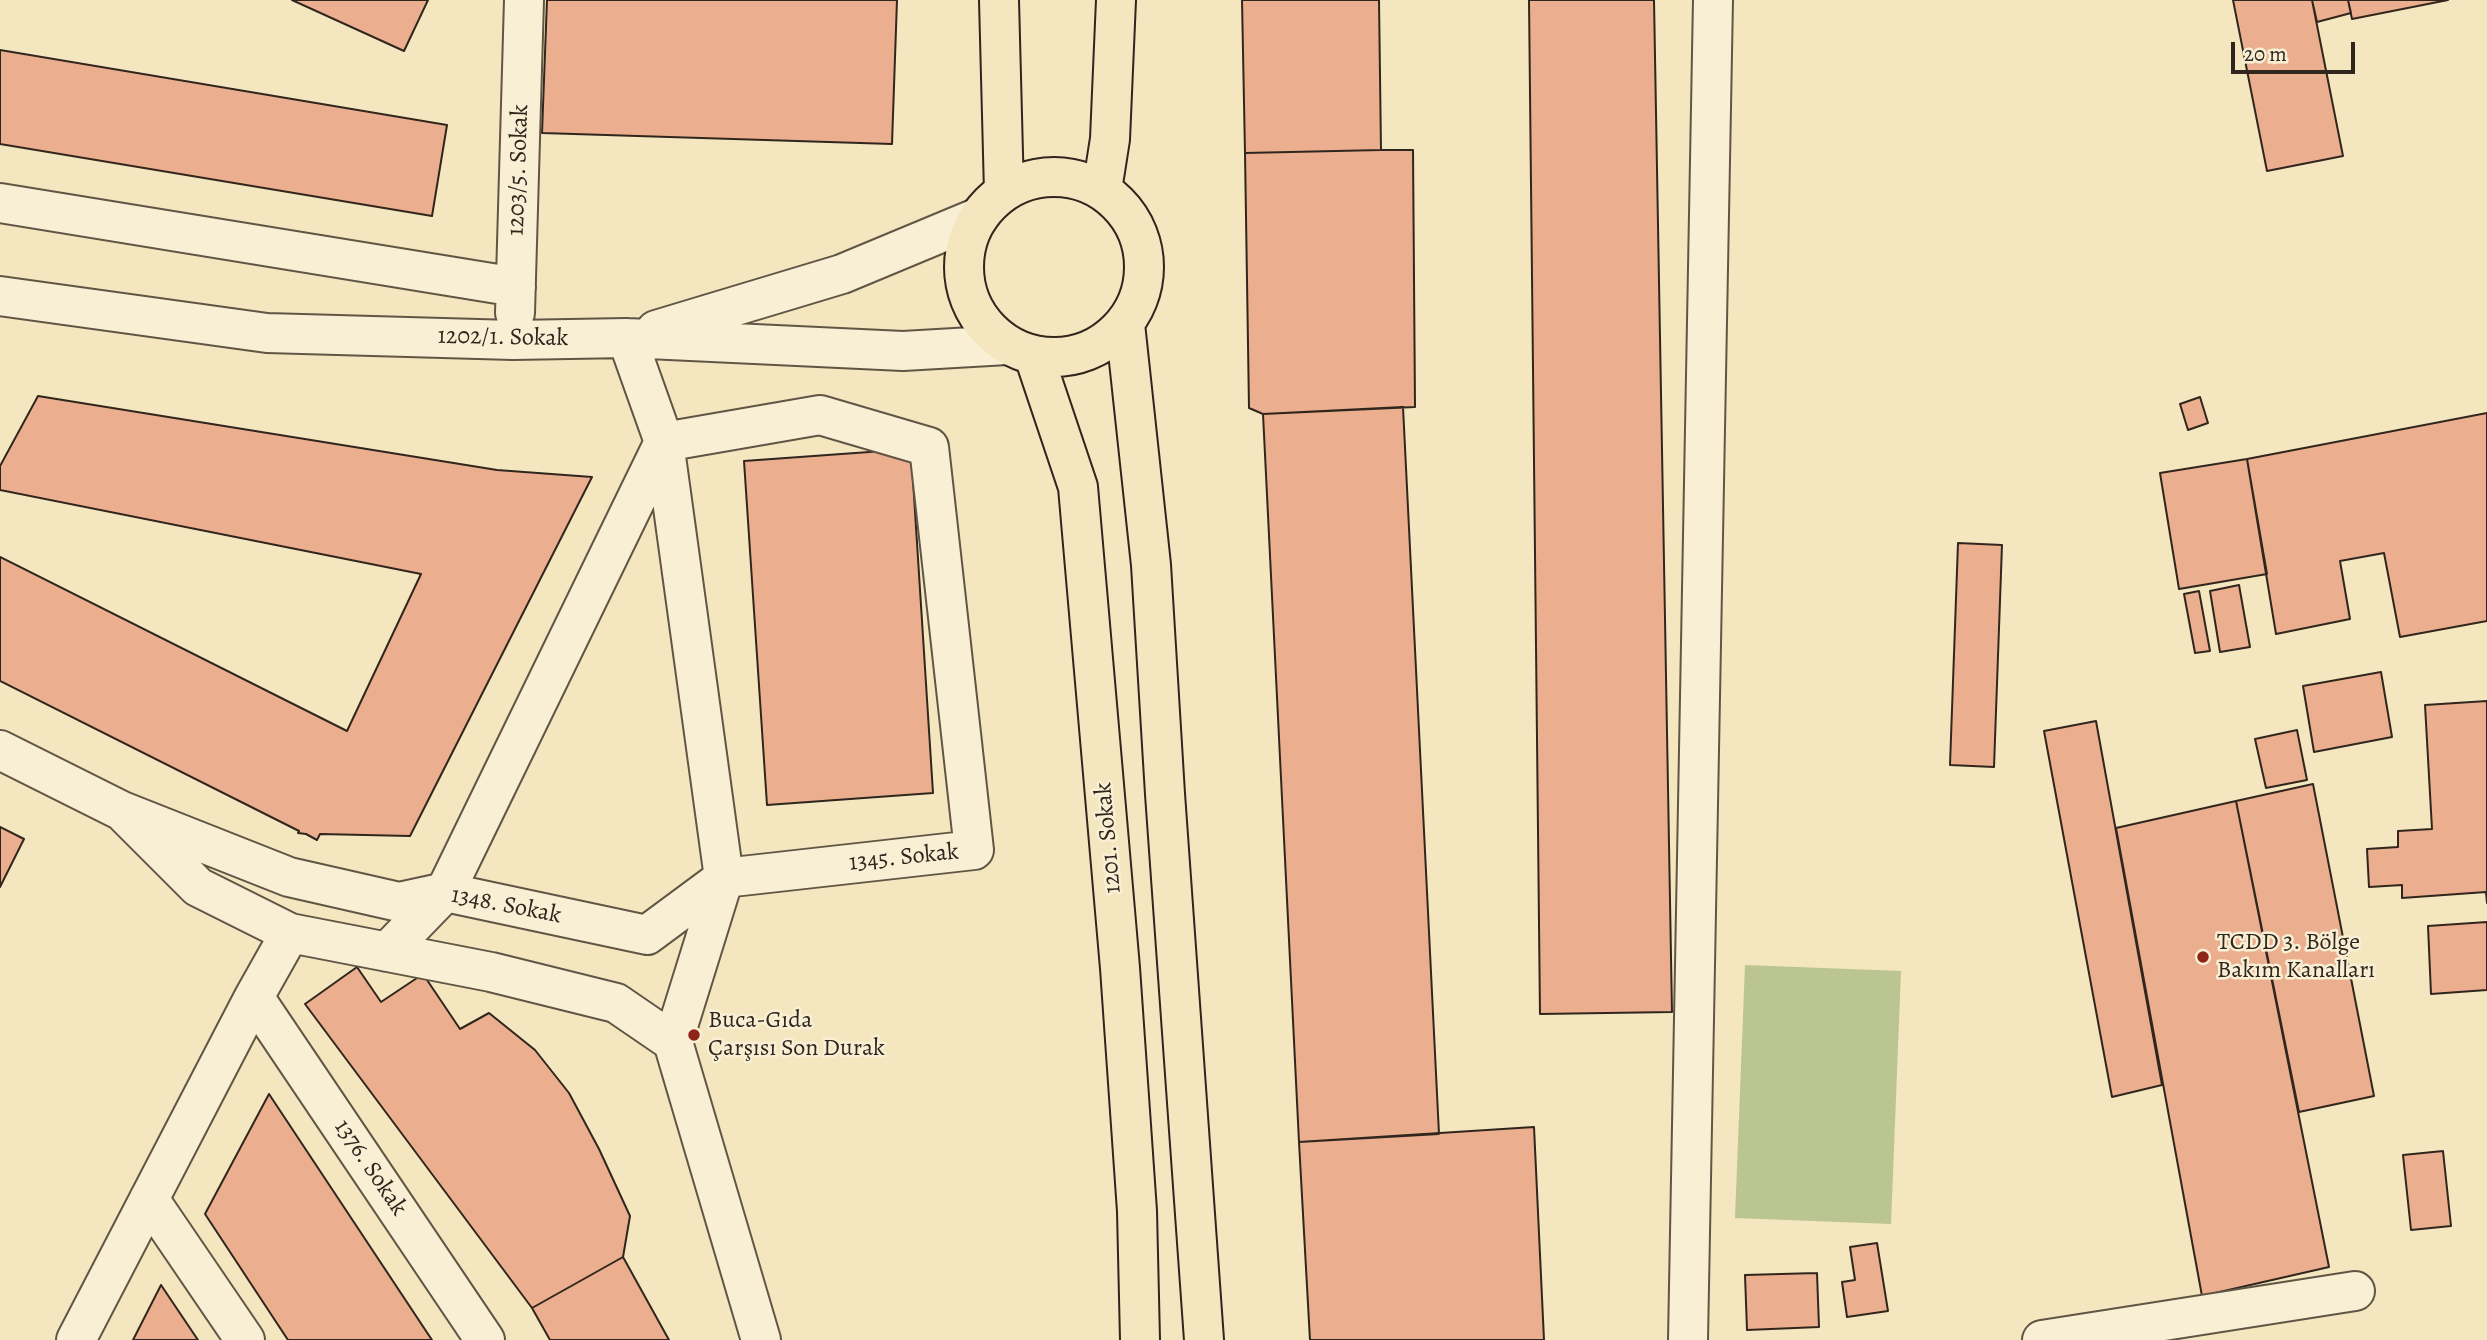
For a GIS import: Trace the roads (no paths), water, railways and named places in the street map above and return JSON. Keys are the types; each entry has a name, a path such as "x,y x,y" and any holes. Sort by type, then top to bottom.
{"main road":[{"path":"992,205 999,0"},
{"path":"1102,190 1110,139 1116,0"},
{"path":"1053,177 1079,180 1102,190 1125,210 1140,237 1145,267 1140,298 1125,324 1107,342 1084,353 1060,358 1021,351 985,326 970,302 964,273 966,244 992,205 1027,181 1053,177"},
{"path":"1125,324 1151,565 1204,1340"},
{"name":"1201. Sokak","path":"1021,351 1078,487 1120,968 1137,1211 1137,1335"}],"street":[{"name":"1203/5. Sokak","path":"513,340 524,0"},
{"path":"1688,1340 1713,0"},
{"path":"0,203 516,287"},
{"path":"761,1340 673,1042 724,878 664,442 627,338 842,275 992,205"},
{"name":"1202/1. Sokak","path":"0,296 267,333 513,340 627,338 903,351 1021,351"},
{"name":"1345. Sokak","path":"664,442 820,415 929,447 974,850 724,878"},
{"path":"387,952 445,892 664,442"},
{"name":"1348. Sokak","path":"0,750 122,811 289,877 399,901 445,892 647,935 724,878"},
{"path":"122,811 198,887 290,933 491,972 616,1003 673,1042"},
{"path":"76,1340 290,933"},
{"name":"1376. Sokak","path":"254,997 485,1340"},
{"path":"149,1199 245,1340"},
{"path":"2042,1340 2355,1291"}],"place":[{"name":"TCDD 3. Bölge Bakım Kanalları","path":"2203,957"},
{"name":"Buca-Gıda Çarşısı Son Durak","path":"694,1035"}]}
